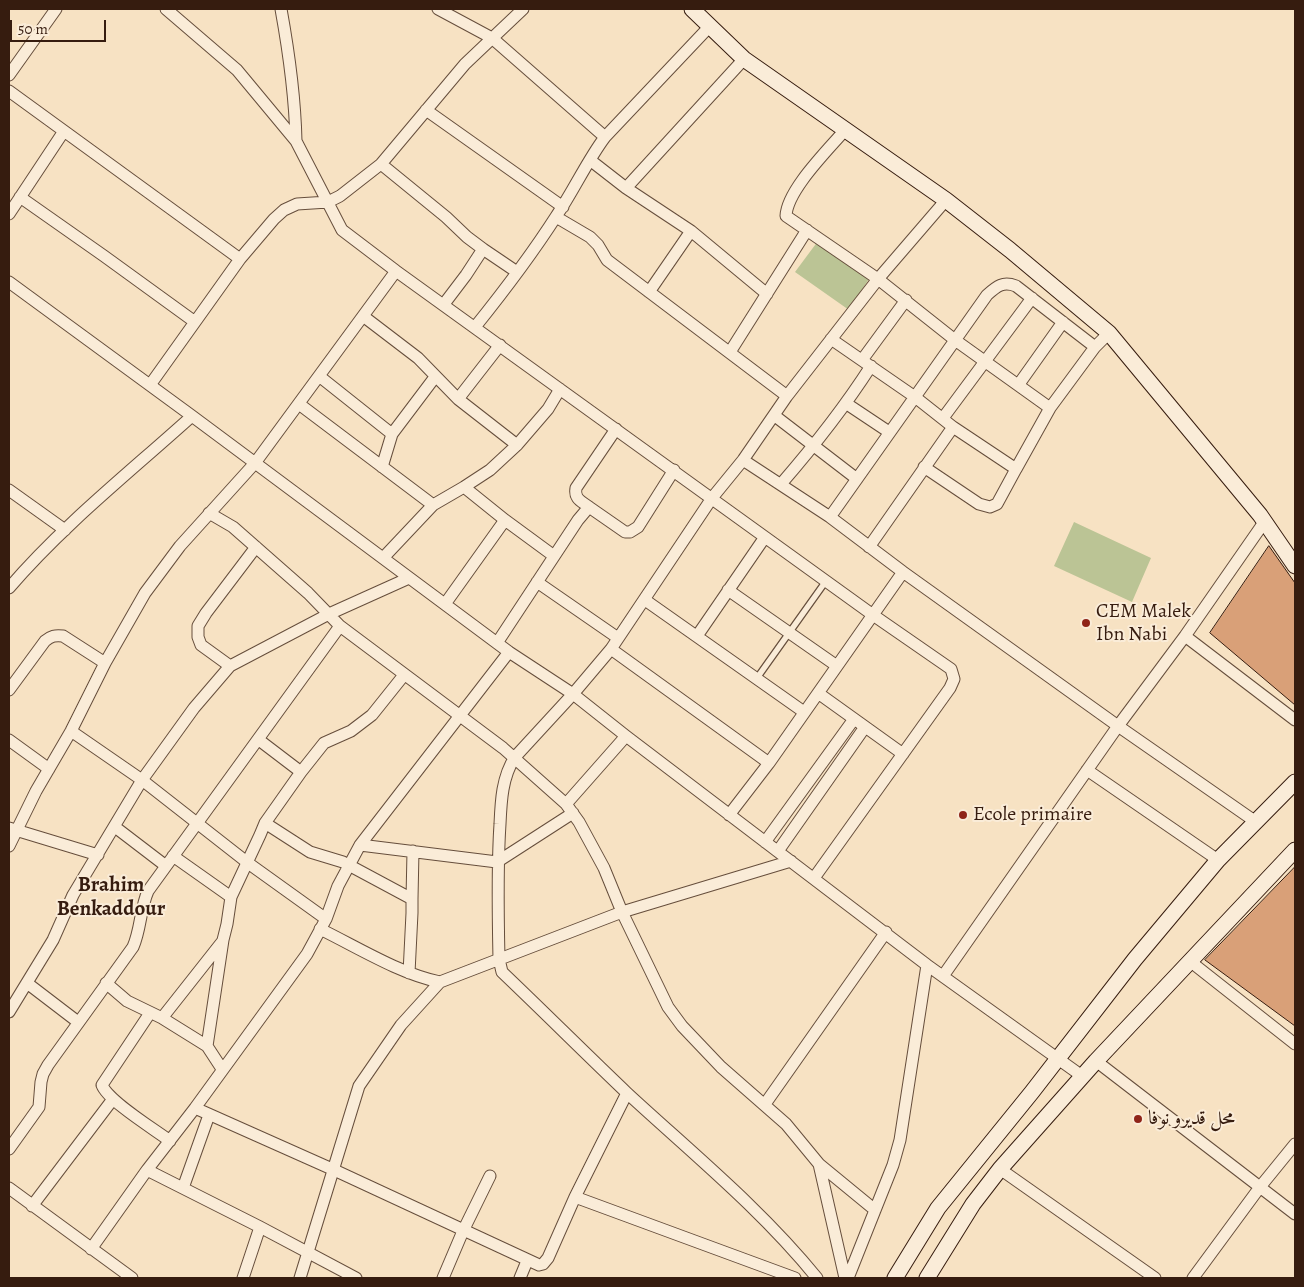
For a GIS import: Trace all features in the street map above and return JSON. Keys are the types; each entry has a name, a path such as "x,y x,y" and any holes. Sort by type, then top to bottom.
{"main road":[{"path":"692,9 744,59 946,200 1010,250 1109,333 1290,552 1295,566"},
{"path":"895,1278 938,1208 1135,959 1218,860 1295,782"},
{"path":"927,1278 973,1204 1000,1169 1082,1076 1295,850"}],"street":[{"path":"9,75 56,9"},
{"path":"166,9 237,70 296,141 342,230 873,615 951,669 954,679 950,688 814,878"},
{"path":"281,9 289,49 296,108 296,141"},
{"path":"438,9 492,38 605,137"},
{"path":"150,385 240,259 274,219 284,210 297,204 328,202 340,196 381,164 466,64 523,9"},
{"path":"475,327 556,217 605,137 710,26"},
{"path":"626,188 744,59"},
{"path":"9,91 240,259"},
{"path":"426,110 563,206"},
{"path":"845,130 796,189 786,209 786,216 878,279 955,340 1050,408"},
{"path":"9,214 64,131"},
{"path":"590,160 626,188 691,231 768,294"},
{"path":"381,164 446,217 467,237 516,272"},
{"path":"20,197 195,322"},
{"path":"817,1278 791,1246 712,1169 502,972 499,959 497,862 504,784 508,768 515,757 611,649 712,498 743,460 787,396 878,279 946,200"},
{"path":"556,217 590,237 598,245 607,260 787,396"},
{"path":"730,352 808,230"},
{"path":"649,292 691,231"},
{"path":"444,304 484,249"},
{"path":"9,846 13,829 71,731 105,663 144,593 180,546 256,463 396,271"},
{"path":"9,282 509,652 573,694 927,965 1082,1076"},
{"path":"830,517 987,295 996,286 1010,284 1016,286 1095,347"},
{"path":"943,418 1032,298"},
{"path":"781,484 847,404 867,363 906,300"},
{"path":"363,316 418,358 458,399 517,445"},
{"path":"1019,384 1063,322"},
{"path":"924,467 979,504 990,507 997,504 1050,408 1095,347 1109,333"},
{"path":"831,339 1016,469"},
{"path":"458,399 500,344"},
{"path":"319,376 392,434"},
{"path":"382,467 392,434 435,377"},
{"path":"383,558 433,505 464,488 490,470 517,445 548,409 560,388"},
{"path":"298,404 433,505"},
{"path":"847,404 889,432"},
{"path":"9,587 32,561 65,530 192,416"},
{"path":"775,416 857,479"},
{"path":"869,547 953,426"},
{"path":"616,429 576,488 575,494 577,499 625,532 635,530 674,470"},
{"path":"743,460 830,517 903,572 1118,726 1256,822"},
{"path":"464,488 554,556"},
{"path":"9,490 65,530"},
{"path":"497,643 578,520 589,507"},
{"path":"209,513 233,527 308,593 340,626 515,757 569,809 579,822 604,868 622,912 668,1007 721,1067 766,1104 786,1124 819,1164 875,1210"},
{"path":"445,604 505,520"},
{"path":"944,976 1118,726 1185,636 1265,522"},
{"path":"697,636 765,536"},
{"path":"230,666 201,645 198,637 198,626 256,547"},
{"path":"729,814 769,762 903,572"},
{"path":"9,1012 53,940 73,895 142,780 194,708 230,666 329,614 409,578"},
{"path":"537,582 618,638"},
{"path":"728,590 837,666"},
{"path":"645,600 804,712"},
{"path":"9,1149 38,1107 43,1074 78,1022 133,947 137,937 143,903 148,891 340,626"},
{"path":"9,690 50,637 56,635 62,636 105,663"},
{"path":"1185,636 1295,720"},
{"path":"611,649 769,762"},
{"path":"91,1249 306,954 323,924 338,886 360,845 509,652"},
{"path":"207,1046 231,897 265,824 301,772 324,743 351,731 372,715 404,675"},
{"path":"818,693 903,754"},
{"path":"765,842 854,719"},
{"path":"778,851 865,727"},
{"path":"71,731 142,780 197,822 323,924 409,973 440,982"},
{"path":"360,845 497,862 569,809 626,736"},
{"path":"9,740 49,769"},
{"path":"259,740 301,772"},
{"path":"1087,770 1218,860"},
{"path":"265,824 310,852 334,858 412,899"},
{"path":"115,827 166,866"},
{"path":"13,829 98,855"},
{"path":"409,973 413,852"},
{"path":"173,856 231,897"},
{"path":"300,1278 359,1086 402,1025 440,982 622,912 792,862"},
{"path":"766,1104 886,932"},
{"path":"162,1018 223,940"},
{"path":"1191,962 1295,1044"},
{"path":"846,1278 893,1165 900,1140 927,965"},
{"path":"27,983 78,1022"},
{"path":"106,983 127,1001 162,1018 207,1046 222,1069"},
{"path":"150,1013 102,1085 104,1091 113,1099 170,1140"},
{"path":"1096,1061 1295,1214"},
{"path":"195,1108 539,1265 546,1262 575,1197 628,1092"},
{"path":"32,1206 113,1099"},
{"path":"183,1188 208,1115"},
{"path":"1193,1278 1260,1187 1295,1144"},
{"path":"819,1164 846,1278"},
{"path":"1000,1169 1155,1278"},
{"path":"147,1170 356,1278"},
{"path":"442,1278 490,1176"},
{"path":"9,1188 131,1278"},
{"path":"575,1197 795,1278"},
{"path":"243,1278 260,1227"},
{"path":"520,1278 527,1261"}],"lane":[{"path":"757,678 826,581"}],"green space":[{"path":"818,241 869,279 849,310 795,272"},
{"path":"1074,522 1151,558 1132,602 1054,566"}],"building":[{"path":"1269,546 1295,583 1295,705 1210,633"},
{"path":"1295,867 1295,1026 1205,960"}],"place":[{"name":"CEM Malek Ibn Nabi","path":"1086,623"},
{"name":"Ecole primaire","path":"963,815"},
{"name":"محل قديرو نوفا","path":"1138,1119"}],"district":[{"name":"Brahim Benkaddour","path":"111,898"}]}
